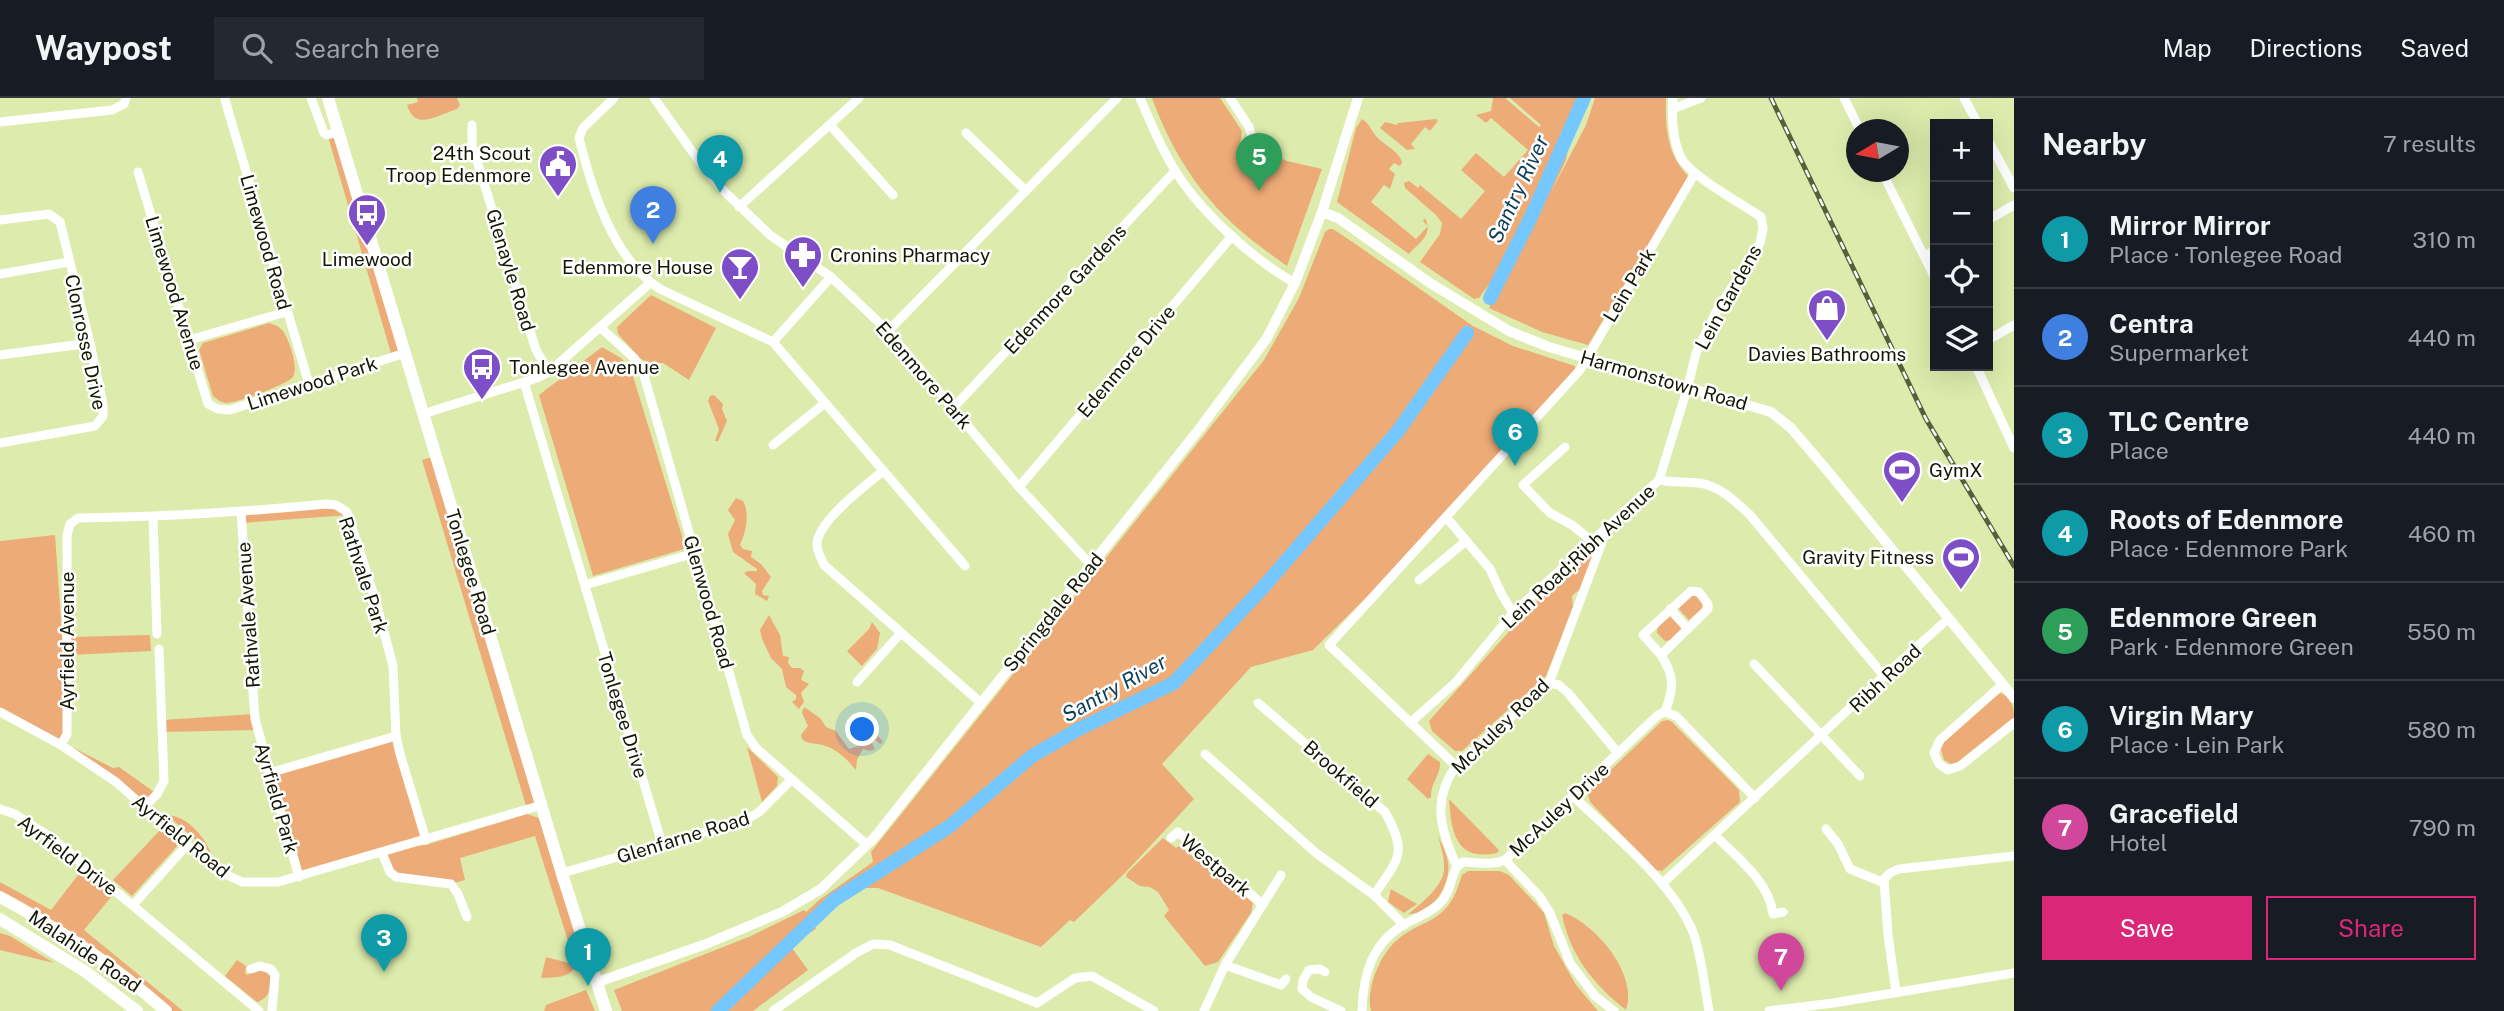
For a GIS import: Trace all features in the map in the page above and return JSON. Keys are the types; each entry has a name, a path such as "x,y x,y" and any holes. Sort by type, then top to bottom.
{"main road":[{"name":"Tonlegee Road","path":"328,98 606,1011"},
{"name":"Malahide Road","path":"0,897 75,940 166,1011"},
{"name":"Malahide Road","path":"0,919 61,956 137,1011"}],"street":[{"path":"0,122 112,110 124,104 126,98"},
{"path":"311,98 324,133 327,135 339,132"},
{"path":"614,98 583,128 579,138 606,220 621,250 650,283 773,342 965,566"},
{"name":"Edenmore Park","path":"654,98 704,168 739,206 769,235 831,277 888,331 1019,487 1090,564"},
{"path":"739,206 859,98"},
{"path":"888,331 1117,98"},
{"path":"1140,98 1175,171 1205,209 1272,270 1295,283"},
{"path":"1230,98 1249,127 1253,141"},
{"name":"Springdale Road","path":"598,982 677,955 782,912 821,889 899,809 1267,338 1295,283 1322,212 1358,98"},
{"name":"Lein Gardens","path":"1659,480 1696,353 1716,312 1760,243 1763,229 1761,217 1695,173 1682,158 1672,98"},
{"path":"1672,109 1701,98"},
{"path":"1844,98 1854,119"},
{"path":"1964,98 1975,119"},
{"name":"Limewood Road","path":"225,100 309,384"},
{"name":"Glenayle Road","path":"472,125 472,145 536,349 549,372"},
{"path":"830,125 893,195"},
{"path":"966,133 1026,191"},
{"path":"1993,149 2014,188"},
{"name":"Edenmore Gardens","path":"954,407 1175,171"},
{"name":"Limewood Avenue","path":"138,173 208,404 218,409"},
{"name":"Lein Park","path":"1410,723 1329,645 1573,378 1695,173"},
{"path":"1887,182 1930,267"},
{"path":"1993,217 2014,205"},
{"name":"Harmonstown Road","path":"1322,212 1338,218 1490,322 1540,344 1772,412 1782,419 2014,698"},
{"name":"Clonrosse Drive","path":"0,220 48,215 60,222 103,404 103,416 95,426 0,443"},
{"name":"Edenmore Drive","path":"1019,487 1232,236"},
{"path":"1925,256 1930,253"},
{"path":"0,274 69,262"},
{"path":"773,342 831,277"},
{"path":"423,414 549,372 650,283"},
{"path":"189,340 286,312"},
{"path":"1993,337 2014,325"},
{"name":"Glenwood Road","path":"601,328 634,359 643,372 747,735 756,748 866,844"},
{"path":"0,355 90,343"},
{"name":"Limewood Park","path":"218,409 230,410 405,353"},
{"path":"1978,371 2014,446"},
{"name":"Tonlegee Drive","path":"524,382 662,844"},
{"path":"773,444 825,403"},
{"path":"1565,447 1523,485 1550,513 1572,524 1592,542"},
{"path":"883,471 821,529 817,543 818,553 824,565 980,702"},
{"path":"1659,480 1715,487 1733,499 1750,515 1884,676"},
{"name":"Lein Road;Ribh Avenue","path":"1410,723 1456,682 1513,613 1659,480"},
{"name":"Rathvale Park","path":"67,535 70,524 78,518 153,517 326,504 336,505 347,512 393,666 396,736 426,840"},
{"name":"Rathvale Avenue","path":"241,512 255,719"},
{"path":"153,517 156,634"},
{"path":"1446,517 1490,569 1513,613"},
{"name":"McAuley Road","path":"1457,867 1446,840 1440,807 1446,780 1456,766 1549,683 1604,537 1602,532"},
{"name":"Ayrfield Avenue","path":"61,745 67,734 67,535"},
{"path":"1419,580 1466,541"},
{"path":"585,585 695,553"},
{"path":"1661,654 1708,609 1708,604 1699,592 1691,591 1643,635 1661,654 1670,670 1673,692 1665,712 1676,716 1755,798"},
{"path":"1670,609 1688,629"},
{"name":"Ribh Road","path":"1662,884 1948,619"},
{"path":"857,681 900,634"},
{"path":"145,807 164,781 159,649"},
{"path":"1754,664 1860,776"},
{"name":"McAuley Drive","path":"1549,683 1559,685 1568,693 1618,753"},
{"path":"2003,684 1940,740 1934,753 1939,764 1948,770 1960,766 2014,723"},
{"name":"Brookfield","path":"1258,703 1385,813 1398,835 1400,854 1374,895"},
{"name":"Ayrfield Road","path":"0,712 61,745 116,782 187,845 225,874 242,882 278,883 542,805"},
{"name":"McAuley Drive","path":"1457,867 1464,862 1484,864 1505,860 1658,715 1665,712"},
{"name":"Ayrfield Park","path":"255,719 299,877"},
{"path":"1410,723 1456,766"},
{"path":"269,773 396,736"},
{"path":"1205,754 1316,853 1374,895 1404,925"},
{"name":"Glenfarne Road","path":"562,873 746,820 759,812 791,780"},
{"path":"1573,796 1677,901 1694,934 1709,1011"},
{"name":"Ayrfield Drive","path":"0,809 15,814 53,839 258,1011"},
{"path":"1826,829 1838,844 1850,869 1882,882"},
{"name":"Westpark","path":"1171,838 1178,832 1262,904"},
{"path":"1715,835 1760,881 1772,904 1773,914 1783,912"},
{"name":"Ayrfield Drive","path":"133,905 187,845"},
{"path":"382,853 390,872 396,877 451,884 467,917"},
{"path":"1896,992 1882,882 1890,873 1899,869 2014,856"},
{"path":"1505,860 1540,897 1550,913 1570,963 1595,996 1614,1011"},
{"path":"1362,1011 1364,978 1383,940 1441,902 1447,895 1457,867"},
{"name":"Westpark","path":"1204,1011 1225,965 1281,874"},
{"name":"Malahide Road","path":"0,927 61,956"},
{"path":"773,1011 873,944 890,945 1037,1007 1075,978 1092,976 1154,1011"},
{"path":"1225,965 1281,985 1286,979"},
{"path":"251,969 260,966 271,969 275,975 272,1011"},
{"path":"1325,972 1320,969 1308,970 1302,989 1311,997 1341,1011"},
{"path":"1769,1011 1833,1007 1896,992 2014,973"}],"shaded area":[{"path":"417,98 457,98 460,105 457,109 421,120 415,118 407,105 418,102"},
{"path":"1152,98 1220,98 1242,131 1240,145 1243,154 1254,156 1266,152 1287,161 1322,169 1287,266 1254,242 1211,202 1173,145"},
{"path":"1493,98 1505,98 1539,127 1541,125 1510,98 1578,98 1566,160 1551,192 1586,125 1595,98 1666,98 1669,140 1676,160 1689,177 1588,345 1542,332 1489,308 1515,249 1479,298 1474,299 1420,262 1440,234 1442,223 1405,188 1404,183 1409,181 1418,188 1420,185 1461,219 1485,191 1461,170 1476,153 1504,177 1528,150 1491,118 1486,123 1476,115 1491,111"},
{"path":"1362,119 1377,137 1398,154 1402,162 1400,166 1394,163 1389,169 1395,174 1390,189 1384,185 1371,202 1416,239 1427,227 1424,239 1409,254 1337,202 1356,128"},
{"path":"1436,119 1438,121 1430,131 1425,127 1411,144 1415,149 1407,150 1380,128 1385,122 1397,125"},
{"path":"327,133 339,134 405,353 392,357"},
{"path":"1329,229 1354,243 1473,326 1513,346 1575,366 1575,369 1381,583 1313,650 1251,667 1162,764 1194,799 1125,873 1074,922 1070,920 1041,947 878,888 867,888 865,885 813,923 816,929 790,945 808,970 753,1011 622,1011 614,990 751,936 804,910 806,912 873,862 871,852 1264,360 1299,298 1325,232"},
{"path":"651,295 716,328 689,380 663,363 650,363 641,359 618,334 617,327"},
{"path":"269,323 281,329 288,341 294,360 293,377 241,400 227,403 217,400 213,396 199,350 203,343"},
{"path":"602,347 621,358 632,373 684,549 593,576 539,395"},
{"path":"714,395 723,404 722,409 727,421 718,441 715,441 719,429 708,401 710,396"},
{"path":"436,456 542,805 527,809 422,460"},
{"path":"736,498 743,501 747,517 740,545 743,549 752,551 751,557 761,564 771,577 762,591 763,595 769,596 767,601 755,594 756,584 744,573 757,569 733,552 728,534 735,520 728,510"},
{"path":"326,504 348,515 242,523 241,512"},
{"path":"55,535 69,733 67,748 0,711 0,541"},
{"path":"1596,547 1580,589 1572,596 1573,607 1546,676 1462,751 1455,751 1432,731 1429,721 1530,608"},
{"path":"1690,595 1695,595 1702,602 1702,608 1689,620 1677,607"},
{"path":"769,615 780,635 783,656 789,657 788,663 792,668 804,671 801,680 809,684 801,693 804,702 799,709 792,702 796,695 786,687 782,669 771,658 762,639 760,630"},
{"path":"1669,615 1683,630 1672,640 1665,641 1657,633 1658,625"},
{"path":"872,622 880,633 877,649 862,666 847,651 869,629"},
{"path":"150,635 151,651 69,655 69,637"},
{"path":"2000,693 2011,702 2014,717 1957,763 1951,764 1944,760 1940,746 1945,740"},
{"path":"804,707 820,718 826,727 836,731 849,749 858,746 860,741 856,730 869,737 870,731 865,719 870,716 873,718 873,729 883,742 880,744 875,740 872,743 875,749 863,749 857,760 856,770 835,750 802,739 801,735 808,726 802,713"},
{"path":"254,714 257,730 163,732 163,720"},
{"path":"1668,720 1739,790 1740,802 1662,871 1656,870 1590,802 1588,795 1591,789 1662,721"},
{"path":"396,736 424,836 404,847 426,845 527,814 539,818 581,954 573,957 535,836 460,858 465,880 451,884 396,877 382,853 299,877 270,774"},
{"path":"747,747 778,777 777,786 762,802"},
{"path":"74,748 113,768 119,767 157,794 145,807 68,749"},
{"path":"1428,754 1440,762 1431,797 1428,799 1407,779"},
{"path":"1449,799 1499,850 1497,853 1483,855 1464,849 1454,833"},
{"path":"167,815 181,819 194,828 211,853"},
{"path":"162,828 179,844 132,896 113,880"},
{"path":"1438,836 1448,863 1447,880 1432,904 1417,913 1408,914 1430,895 1443,876 1444,862"},
{"path":"1163,838 1176,848 1179,846 1208,868 1211,867 1253,903 1251,913 1218,962 1205,966 1164,916 1169,910 1158,892 1150,887 1140,886 1126,877"},
{"path":"85,866 116,891 84,930 183,1011 167,1011 0,897 0,882 51,910"},
{"path":"1468,871 1500,871 1509,875 1537,905 1544,913 1554,946 1576,985 1598,1011 1371,1011 1372,983 1386,953 1400,937 1445,909 1462,875"},
{"path":"1391,889 1417,904 1404,913 1388,902"},
{"path":"1565,913 1589,928 1612,953 1626,981 1626,1010 1594,980 1577,956 1566,930 1562,915"},
{"path":"0,933 10,936 54,963 0,950"},
{"path":"546,957 576,965 566,975 541,978"},
{"path":"237,960 246,966 245,973 248,975 259,970 270,976 269,992 261,1000 257,1002 225,976"},
{"path":"586,990 595,1011 544,1011 546,1005"}],"waterway":[{"name":"Santry River","path":"1490,298 1531,217 1584,98"},
{"name":"Santry River","path":"718,1011 834,900 950,826 1032,756 1079,729 1174,683 1267,583 1398,431 1467,333"}],"railway":[{"path":"1771,98 1926,419 2014,566"}],"place":[{"name":"Edenmore Green","path":"1259,191"},
{"name":"Roots of Edenmore","path":"720,193"},
{"name":"24th Scout Troop Edenmore","path":"558,198"},
{"name":"Centra","path":"653,244"},
{"name":"Limewood","path":"367,247"},
{"name":"Cronins Pharmacy","path":"803,289"},
{"name":"Edenmore House","path":"740,301"},
{"name":"Davies Bathrooms","path":"1827,342"},
{"name":"Tonlegee Avenue","path":"482,401"},
{"name":"Virgin Mary","path":"1515,466"},
{"name":"GymX","path":"1902,504"},
{"name":"Gravity Fitness","path":"1961,591"},
{"name":"TLC Centre","path":"384,972"},
{"name":"Mirror Mirror","path":"588,986"},
{"name":"Gracefield","path":"1781,991"}]}
